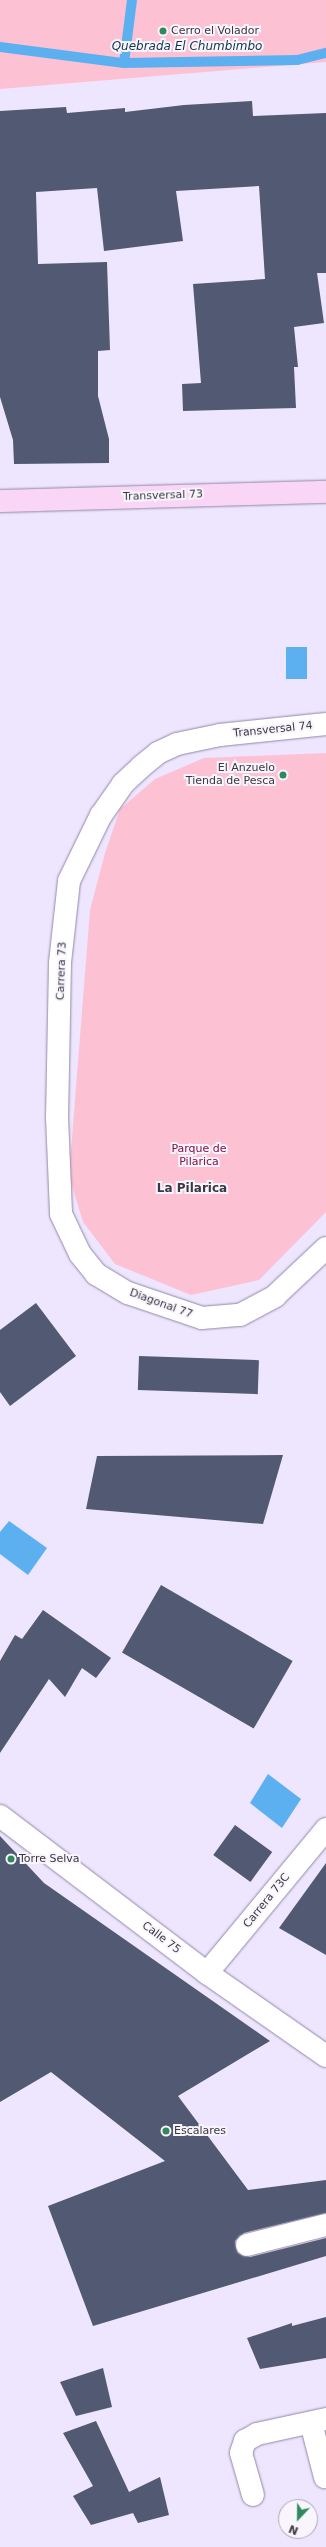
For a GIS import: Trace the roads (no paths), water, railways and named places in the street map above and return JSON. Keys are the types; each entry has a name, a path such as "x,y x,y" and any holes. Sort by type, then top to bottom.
{"main road":[{"name":"Transversal 73","path":"0,501 326,492"}],"street":[{"name":"Transversal 74","path":"220,735 326,724"},
{"name":"Carrera 73","path":"96,1274 80,1254 61,1214 58,1176 60,963 69,881 101,815 124,784 141,767 158,753 177,744 220,735"},
{"name":"Diagonal 77","path":"96,1274 128,1293 152,1303 202,1318 221,1318 240,1315 275,1296 326,1248"},
{"name":"Calle 75","path":"0,1816 207,1973 326,2056"},
{"name":"Carrera 73C","path":"207,1973 326,1829"},
{"path":"247,2245 326,2225"},
{"path":"253,2495 241,2453 245,2441 257,2434 319,2421 325,2477"}],"water":[{"path":"286,647 307,647 307,679 286,679"},
{"path":"9,1521 47,1548 28,1575 0,1554 0,1532"},
{"path":"268,1774 301,1799 282,1828 250,1803"}],"waterway":[{"path":"124,63 132,0"},
{"name":"Quebrada El Chumbimbo","path":"0,47 124,63 297,60 326,53"}],"place":[{"name":"Cerro el Volador","path":"163,31"},
{"name":"El Anzuelo Tienda de Pesca","path":"283,775"},
{"name":"Torre Selva","path":"11,1859"},
{"name":"Escalares","path":"166,2131"}],"district":[{"name":"La Pilarica","path":"192,1189"}],"park label":[{"name":"Parque de Pilarica","path":"199,1156"}]}
